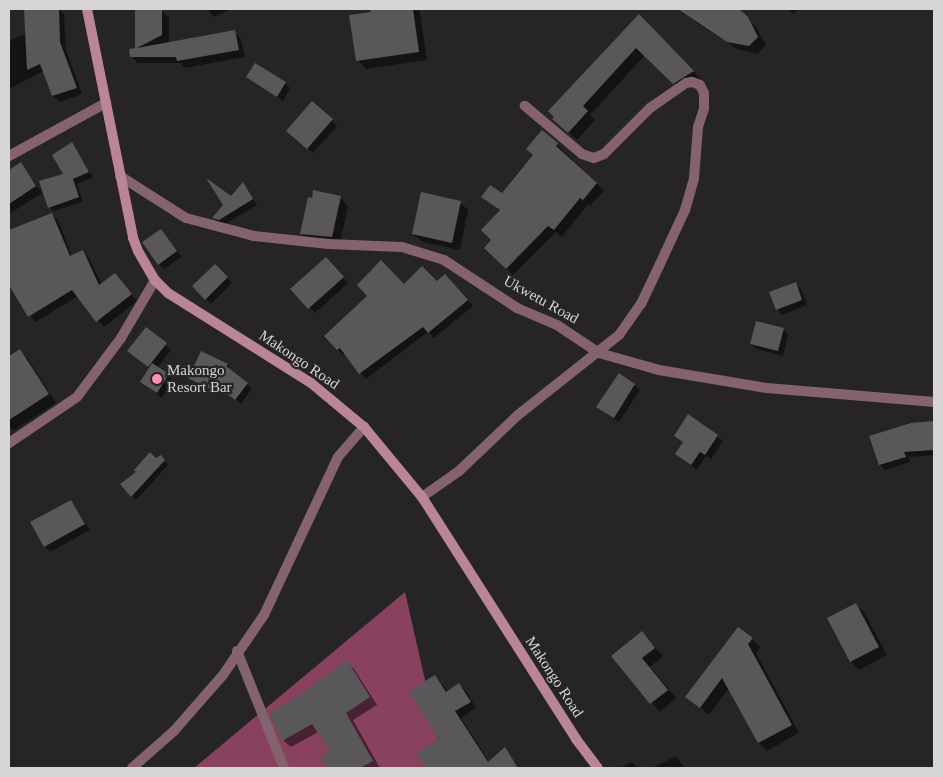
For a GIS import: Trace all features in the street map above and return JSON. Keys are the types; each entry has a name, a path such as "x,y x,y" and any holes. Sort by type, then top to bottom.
{"street":[{"name":"Makongo Road","path":"86,9 133,238 138,251 155,280 168,294 311,383 364,427 422,497 576,739 598,768"},
{"path":"422,497 459,471 525,408 619,336 641,304 685,210 694,178 704,93 700,85 692,82 686,83 650,108 604,154 594,158 582,154 525,106"},
{"path":"9,156 106,103"},
{"name":"Ukwetu Road","path":"120,176 186,218 245,234 287,240 402,246 444,260 518,308 557,325 599,353 659,370 767,388 934,402"},
{"path":"9,443 77,397 121,338 155,280"},
{"path":"132,768 174,731 222,675 264,615 338,456 364,427"},
{"path":"237,651 284,768"}],"shaded area":[{"path":"405,592 445,768 194,768"}],"building":[{"path":"24,9 59,9 60,42 77,88 52,96 40,64 27,70"},
{"path":"135,9 162,9 162,35 137,48 235,30 239,50 177,61 176,57 130,57 129,49 135,48"},
{"path":"370,9 413,9 419,52 356,61 349,15 371,12"},
{"path":"678,9 739,9 748,17 758,37 749,46 727,42"},
{"path":"639,14 694,71 673,84 636,48 583,106 588,111 568,133 552,119 554,117 548,111"},
{"path":"255,63 286,82 277,97 246,77"},
{"path":"312,101 333,119 307,149 286,131"},
{"path":"542,130 558,143 556,146 597,183 583,200 580,198 554,230 548,226 506,269 484,248 491,240 481,230 500,210 481,197 490,185 502,193 533,155 526,149"},
{"path":"72,142 89,172 73,179 79,197 48,208 39,181 63,174 52,155"},
{"path":"21,162 36,186 9,204 9,170"},
{"path":"206,178 231,196 243,182 253,199 219,220 212,218 223,205"},
{"path":"313,190 341,196 332,237 300,234 308,197 312,198"},
{"path":"421,192 461,201 452,243 412,234"},
{"path":"52,213 70,256 83,250 99,285 115,273 132,294 96,322 72,290 28,317 9,285 9,230"},
{"path":"161,229 177,251 158,265 142,242"},
{"path":"326,257 344,277 308,309 290,289"},
{"path":"381,260 404,284 422,266 437,281 445,274 468,300 428,333 423,327 359,374 340,348 337,350 324,336 367,296 357,285"},
{"path":"215,264 228,277 205,300 192,286"},
{"path":"796,282 802,300 776,310 769,292"},
{"path":"756,321 784,328 778,351 750,344"},
{"path":"146,327 167,343 148,367 127,351"},
{"path":"20,349 49,394 9,420 9,356"},
{"path":"201,351 228,364 226,366 248,383 235,400 217,386 214,391 188,378"},
{"path":"152,363 169,374 157,393 140,382"},
{"path":"619,373 635,384 614,418 596,407"},
{"path":"688,414 718,435 705,455 700,452 691,465 675,454 683,442 674,436"},
{"path":"934,421 934,450 904,452 906,457 879,465 869,436 911,423"},
{"path":"150,452 156,458 161,455 165,460 131,497 120,484 136,472 134,470"},
{"path":"71,500 85,524 44,547 30,522"},
{"path":"856,603 879,647 850,662 827,618"},
{"path":"738,627 753,638 748,644 792,725 758,743 722,678 700,708 685,697"},
{"path":"642,631 655,648 642,658 668,690 650,704 611,656"},
{"path":"347,660 370,697 346,713 373,761 360,768 326,768 320,757 330,751 312,724 282,741 269,713 295,698"},
{"path":"435,675 446,692 459,683 471,702 455,711 488,762 505,747 518,768 426,768 416,753 439,739 409,691"}],"place":[{"name":"Makongo Resort Bar","path":"157,379"}]}
